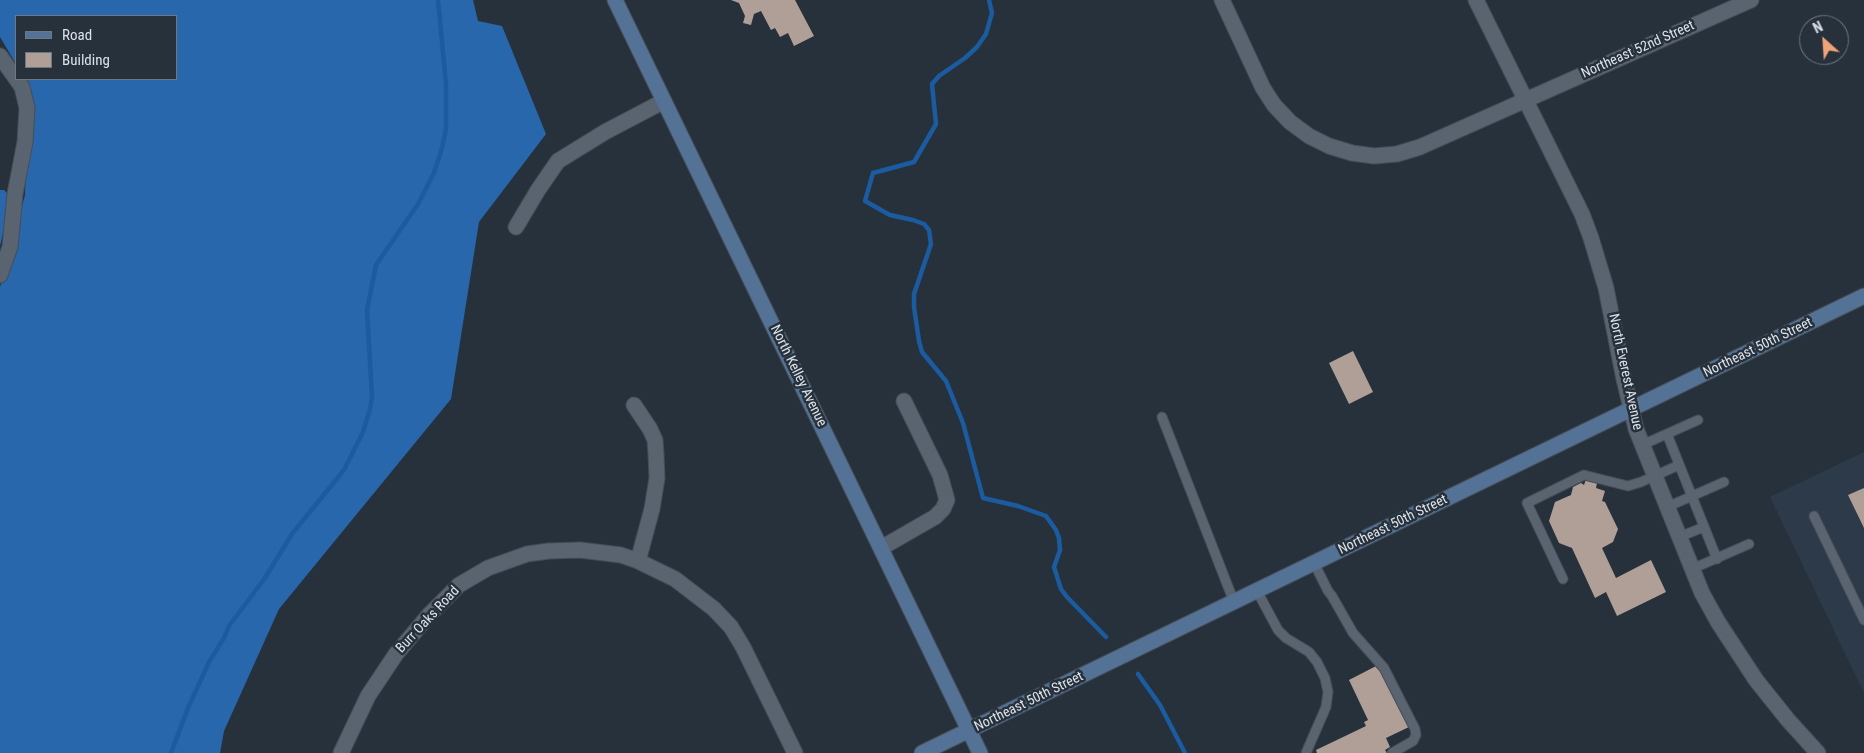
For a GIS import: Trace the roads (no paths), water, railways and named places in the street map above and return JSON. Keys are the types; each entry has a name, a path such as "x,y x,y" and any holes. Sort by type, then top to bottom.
{"street":[{"name":"North Kelley Avenue","path":"615,0 980,753"},
{"name":"Northeast 52nd Street","path":"1222,0 1263,88 1274,105 1290,122 1308,136 1329,146 1352,153 1374,156 1397,154 1429,143 1751,0"},
{"name":"North Everest Avenue","path":"1476,0 1578,206 1591,238 1606,288 1631,409 1642,445 1692,569 1718,622 1736,652 1772,701 1818,753"},
{"path":"0,56 15,77"},
{"path":"0,275 10,247 15,194 25,142 26,108 22,87 17,80"},
{"path":"516,227 558,161 604,132 664,101"},
{"name":"Northeast 50th Street","path":"922,753 1864,296"},
{"path":"881,548 935,517 943,509 947,500 940,475 904,402"},
{"path":"634,405 655,440 656,470 652,510 638,560"},
{"name":"Burr Oaks Road","path":"341,753 368,696 396,654 449,594 471,577 488,568 527,554 555,550 603,552 638,560 675,579 714,609 730,627 757,673 795,753"}],"lane":[{"path":"1162,418 1234,602"},
{"path":"1642,445 1698,420"},
{"path":"1667,434 1717,559"},
{"path":"1563,579 1527,503 1584,475 1628,486 1679,465"},
{"path":"1666,507 1724,482"},
{"path":"1814,516 1864,620"},
{"path":"1678,537 1704,527"},
{"path":"1692,569 1749,544"},
{"path":"1314,563 1353,633 1384,668 1415,729 1416,735 1413,741 1392,753"},
{"path":"1258,591 1278,630 1286,638 1308,652 1317,662 1325,678 1328,692 1326,707 1306,753"}],"waterway":[{"path":"171,753 188,708 209,662 229,626 265,578 292,534 344,470 363,432 372,396 367,310 376,265 418,204 434,173 446,129 446,84 438,0"},
{"path":"989,0 992,13 986,34 977,47 939,76 932,84 936,124 914,162 873,173 865,201 890,215 924,224 929,230 931,244 914,294 919,341 922,352 946,381 963,423 983,498 1018,506 1046,516 1059,538 1060,550 1054,567 1061,589 1106,637"},
{"path":"1138,674 1160,705 1185,753"}]}
